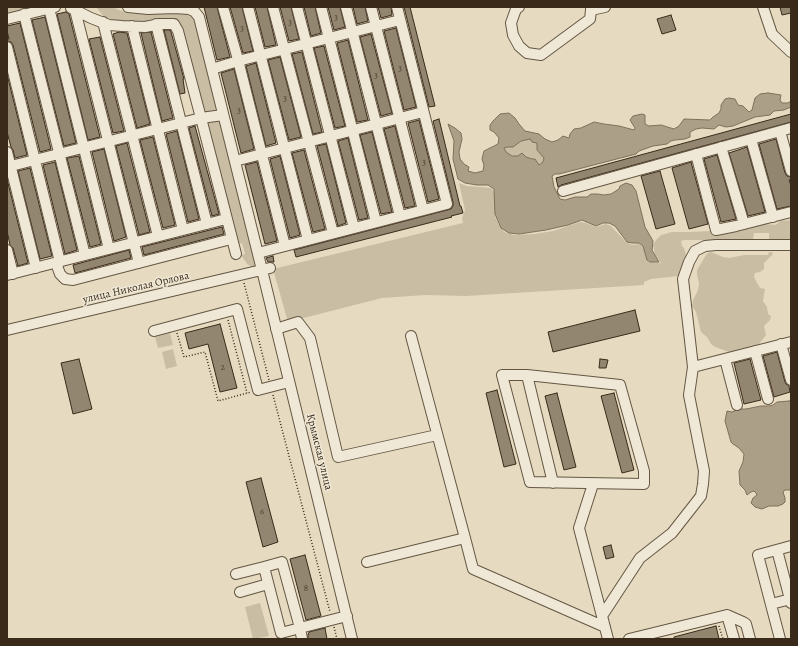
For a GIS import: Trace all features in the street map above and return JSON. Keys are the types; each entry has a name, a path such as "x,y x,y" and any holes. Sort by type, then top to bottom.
{"street":[{"path":"128,7 148,9 195,9"},
{"path":"223,7 285,246"},
{"path":"248,7 308,240"},
{"path":"273,7 333,233"},
{"path":"297,7 354,228"},
{"path":"321,7 376,222"},
{"path":"346,7 400,216"},
{"path":"371,7 423,210"},
{"path":"258,253 447,204 396,7"},
{"path":"519,7 516,9 511,22 514,35 519,46 527,53 541,54 590,19 591,8 605,7"},
{"path":"763,7 772,34 791,52"},
{"path":"7,19 52,8 109,249"},
{"path":"72,8 91,18 109,24 145,27 156,24 174,24 178,31 236,254"},
{"path":"72,8 109,141 139,263"},
{"name":"Крымская улица","path":"195,9 199,17 258,253 266,269 276,329 352,639"},
{"path":"24,14 85,255"},
{"path":"212,69 400,20"},
{"path":"103,22 158,236"},
{"path":"156,24 207,224"},
{"path":"132,26 183,230"},
{"path":"7,47 35,160 60,274 65,279 73,280 232,239"},
{"path":"235,162 423,112"},
{"path":"9,167 201,118 223,114"},
{"path":"563,191 791,128"},
{"path":"780,131 791,171"},
{"path":"751,139 773,217"},
{"path":"721,147 744,224"},
{"path":"7,152 9,167 36,268"},
{"path":"696,154 716,230 791,212"},
{"path":"7,250 10,274 226,219"},
{"path":"602,616 640,558 672,533 701,496 704,471 689,395 693,367 683,279 689,262 695,252 705,246 791,245"},
{"name":"улица Николая Орлова","path":"7,330 266,269"},
{"path":"154,331 237,309 258,390 289,382"},
{"path":"276,329 298,322 310,338 338,456 437,435"},
{"path":"411,336 473,569 605,627"},
{"path":"693,367 786,343 791,380"},
{"path":"755,351 768,399"},
{"path":"725,359 737,405"},
{"path":"502,375 527,375 620,385 644,471 644,484 530,482 502,375"},
{"path":"527,375 553,483"},
{"path":"593,484 579,528 608,639"},
{"path":"367,562 465,538"},
{"path":"780,639 758,555 791,546"},
{"path":"771,604 791,600 777,550"},
{"path":"236,574 282,562 302,639"},
{"path":"264,567 281,633 347,616"},
{"path":"240,592 268,584"},
{"path":"727,615 734,639"},
{"path":"629,639 640,638 727,615 746,624 750,639"}],"path":[{"path":"242,275 337,639"},
{"path":"226,312 247,393"},
{"path":"175,326 184,357 205,352 218,401 258,390"},
{"path":"719,626 722,639"}],"shaded area":[{"path":"7,7 38,7 7,14"},
{"path":"96,7 112,7 129,13 143,14 183,12 192,16 198,22 219,113 204,115 180,28 114,20 104,17"},
{"path":"768,93 781,95 780,100 782,103 788,103 791,101 791,107 784,110 774,111 770,115 755,117 733,126 726,127 719,125 714,129 696,129 690,132 690,137 685,139 653,146 639,151 636,154 552,176 554,187 560,199 565,200 575,197 587,197 591,194 611,194 626,183 632,185 636,191 645,227 653,241 652,250 659,262 650,262 647,260 643,246 639,243 627,242 615,226 609,223 603,223 596,226 582,220 546,230 519,234 509,233 501,228 495,214 494,189 488,185 465,183 458,179 453,159 454,141 448,124 461,133 462,139 459,152 460,159 469,167 468,171 475,173 483,171 484,165 482,159 484,151 498,144 499,138 490,130 490,125 500,114 509,113 525,131 539,134 552,142 563,136 569,138 574,129 581,128 594,122 634,130 635,128 630,120 633,116 642,114 645,115 645,124 649,126 661,125 674,129 679,126 684,119 710,120 719,113 721,105 725,99 729,98 735,99 738,105 743,106 749,112 752,110 755,98 760,94","holes":["530,139 532,142 537,143 537,150 544,158 543,162 539,165 535,159 526,157 522,153 518,156 512,156 506,152 504,148 513,147 521,141"]},
{"path":"218,119 222,121 236,186 256,264 254,268 247,264 241,255 245,254 242,243 236,245 205,123"},
{"path":"530,139 537,143 537,150 544,158 543,162 539,165 532,159 512,156 506,152 504,148 513,147 521,141"},
{"path":"459,183 467,186 491,188 495,197 495,217 504,232 514,235 534,234 553,231 580,222 596,227 606,224 611,226 626,242 632,245 639,244 643,247 648,262 661,263 655,254 653,245 661,235 672,232 710,231 725,233 740,231 766,224 775,225 781,221 791,220 791,240 769,240 769,233 754,233 753,240 684,240 681,241 687,258 679,276 651,279 644,282 644,285 466,296 425,295 382,298 288,322 273,269 463,223 462,218 465,210"},
{"path":"711,252 729,258 744,255 768,255 769,252 772,252 773,254 764,263 764,269 755,273 754,277 760,288 765,289 763,301 767,307 768,314 771,316 770,320 764,326 766,335 759,344 734,352 729,352 715,347 701,332 696,312 692,306 699,283 697,270 706,255"},
{"path":"170,333 173,345 158,348 155,337"},
{"path":"173,349 177,366 166,369 162,352"},
{"path":"791,401 791,490 785,490 783,492 785,502 783,504 778,506 769,506 762,509 755,507 751,503 753,498 757,495 756,493 754,491 747,495 745,490 740,485 739,471 743,462 744,454 731,442 725,421 727,411 732,412 739,409 769,406 777,402"},
{"path":"260,603 269,636 253,639 245,607"}],"building":[{"path":"204,7 217,7 230,57 217,60"},
{"path":"230,7 242,7 253,51 243,53"},
{"path":"255,7 267,7 276,45 265,47"},
{"path":"280,7 291,7 299,39 289,41"},
{"path":"304,7 315,7 321,33 311,36"},
{"path":"328,7 340,7 345,27 334,30"},
{"path":"353,7 365,7 368,21 357,24"},
{"path":"378,7 391,7 392,15 381,18"},
{"path":"404,7 410,7 435,106 429,107"},
{"path":"780,7 791,7 791,13 782,15"},
{"path":"66,12 69,14 100,137 88,140 57,14"},
{"path":"671,15 676,30 662,34 657,19"},
{"path":"45,17 76,143 64,146 32,20"},
{"path":"20,23 51,149 40,152 13,45 11,42 7,41 7,39 9,39 7,26"},
{"path":"396,28 416,107 404,110 384,31"},
{"path":"164,30 170,30 171,32 184,79 185,93 180,94"},
{"path":"119,32 127,33 150,124 137,128 113,34"},
{"path":"151,32 173,118 162,121 141,33"},
{"path":"371,34 392,113 381,116 360,37"},
{"path":"100,37 124,131 113,133 89,39"},
{"path":"348,40 368,120 357,122 337,43"},
{"path":"324,46 345,126 335,128 314,48"},
{"path":"302,52 322,132 313,134 292,54"},
{"path":"280,57 301,137 289,140 268,60"},
{"path":"256,63 276,143 266,146 246,66"},
{"path":"234,69 254,149 241,153 221,73"},
{"path":"7,74 27,155 15,158 7,132"},
{"path":"791,114 791,122 558,187 556,178"},
{"path":"439,119 463,213 296,257 294,250 451,209 453,202 433,121"},
{"path":"419,120 439,199 428,202 408,123"},
{"path":"195,126 219,214 212,216 189,128"},
{"path":"395,126 415,206 405,208 384,129"},
{"path":"177,131 199,219 188,222 166,134"},
{"path":"372,132 392,212 381,214 360,135"},
{"path":"153,137 175,225 163,228 140,140"},
{"path":"348,138 368,218 359,220 338,141"},
{"path":"776,139 785,173 787,176 791,177 789,180 791,185 791,206 777,209 759,144"},
{"path":"127,143 150,232 139,235 116,146"},
{"path":"326,144 346,223 338,226 317,146"},
{"path":"747,147 765,212 748,216 729,153"},
{"path":"104,149 126,237 114,241 92,152"},
{"path":"304,150 325,229 313,232 292,153"},
{"path":"717,155 736,219 721,222 704,159"},
{"path":"79,156 101,244 90,247 67,158"},
{"path":"280,156 300,235 290,238 270,159"},
{"path":"55,162 77,250 65,254 43,165"},
{"path":"257,162 277,241 265,244 245,165"},
{"path":"691,162 708,224 689,229 672,168"},
{"path":"30,168 52,256 40,259 18,171"},
{"path":"660,171 675,224 656,229 641,176"},
{"path":"7,179 28,263 18,266 13,248 10,245 7,231"},
{"path":"222,227 224,234 144,255 142,247"},
{"path":"129,250 131,258 75,273 73,265"},
{"path":"273,256 274,262 268,262 266,258"},
{"path":"635,310 640,331 553,352 548,332"},
{"path":"220,324 237,388 220,392 208,344 189,349 185,333"},
{"path":"777,352 785,382 789,386 790,392 774,397 763,356"},
{"path":"79,359 92,409 73,414 61,363"},
{"path":"600,359 608,360 606,368 599,368"},
{"path":"750,359 761,400 744,404 734,363"},
{"path":"497,390 516,464 504,467 486,393"},
{"path":"557,393 576,467 564,470 545,396"},
{"path":"614,393 634,470 622,473 601,396"},
{"path":"261,478 278,542 263,547 246,482"},
{"path":"611,545 614,557 606,559 603,547"},
{"path":"305,555 321,616 306,620 290,559"},
{"path":"716,626 719,639 674,639 674,637"},
{"path":"325,628 327,639 308,639 309,632"}]}
